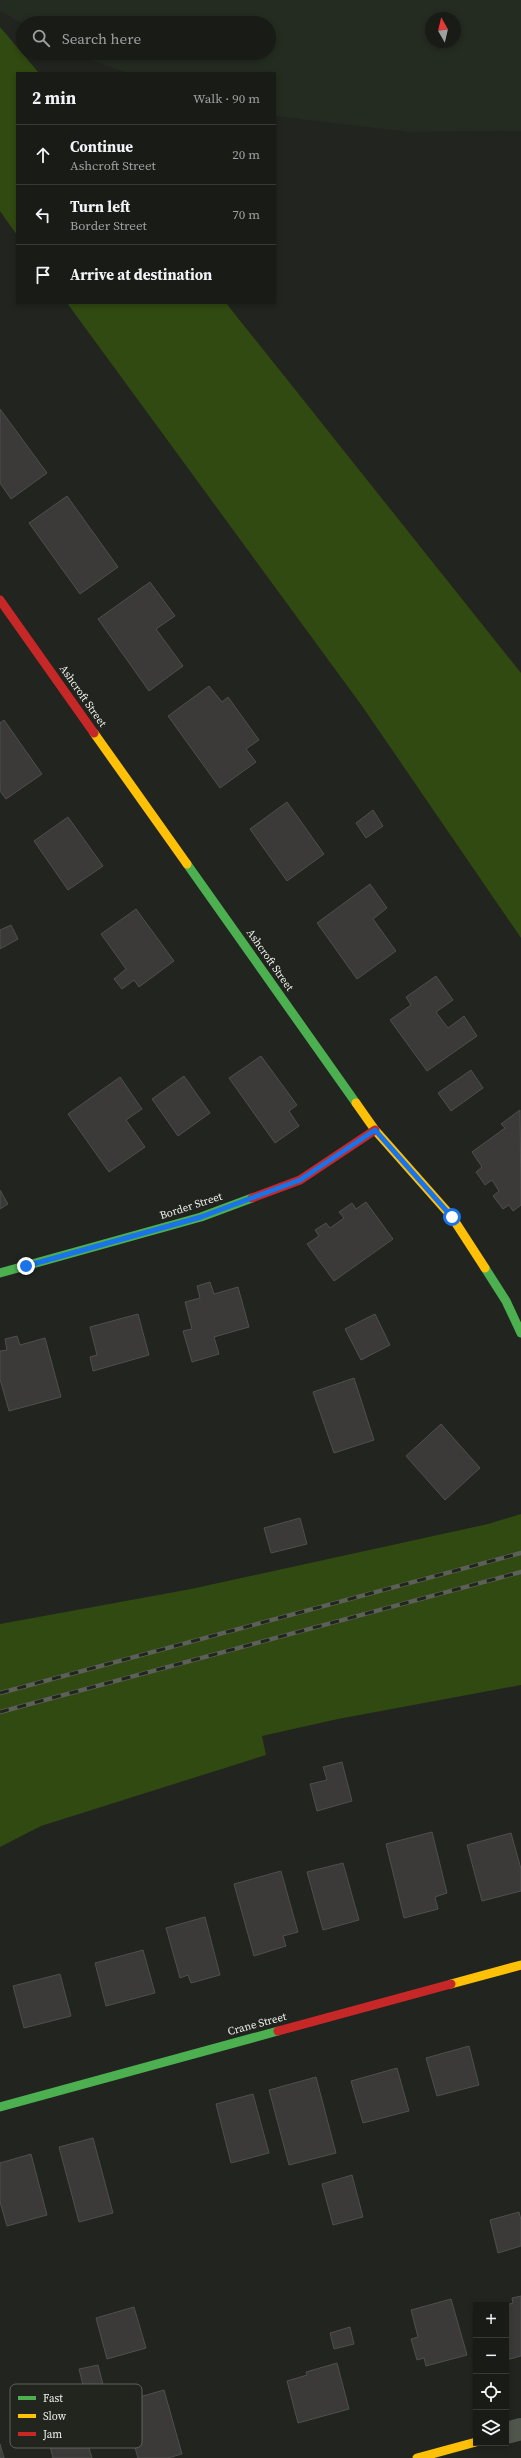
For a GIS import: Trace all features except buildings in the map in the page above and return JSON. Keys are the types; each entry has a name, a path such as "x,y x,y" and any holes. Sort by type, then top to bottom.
{"street":[{"name":"Ashcroft Street","path":"0,600 375,1130 452,1217 506,1301 521,1333"},
{"name":"Border Street","path":"0,1273 201,1217 300,1180 375,1130"},
{"name":"Crane Street","path":"0,2107 521,1965"},
{"path":"509,2432 521,2429"},
{"path":"417,2458 473,2443"}],"shaded area":[{"path":"0,0 521,0 521,131 408,132 276,116 276,72 124,72 91,60 276,60 276,16 16,16 16,20 0,11"}],"green space":[{"path":"0,27 16,46 16,60 28,60 38,72 16,72 16,234 0,211"},
{"path":"68,304 227,304 521,673 521,938 362,706"},
{"path":"521,1514 521,1685 338,1719 262,1736 266,1755 41,1826 0,1847 0,1624 191,1589 488,1524"}],"railway":[{"path":"0,1693 521,1553"},
{"path":"0,1712 521,1572"}],"traffic: fast":[{"path":"187,864 356,1103"},
{"path":"0,1273 201,1217 252,1198"},
{"path":"485,1268 506,1301 521,1333"},
{"path":"0,2107 278,2031"}],"traffic: slow":[{"path":"94,733 187,864"},
{"path":"356,1103 375,1130 452,1217 485,1268"},
{"path":"451,1984 521,1965"},
{"path":"417,2458 473,2443"}],"traffic: jam":[{"path":"0,600 94,733"},
{"path":"252,1198 300,1180 375,1130"},
{"path":"278,2031 451,1984"}],"route":[{"path":"26,1266 201,1217 300,1180 375,1130 452,1217"}]}
